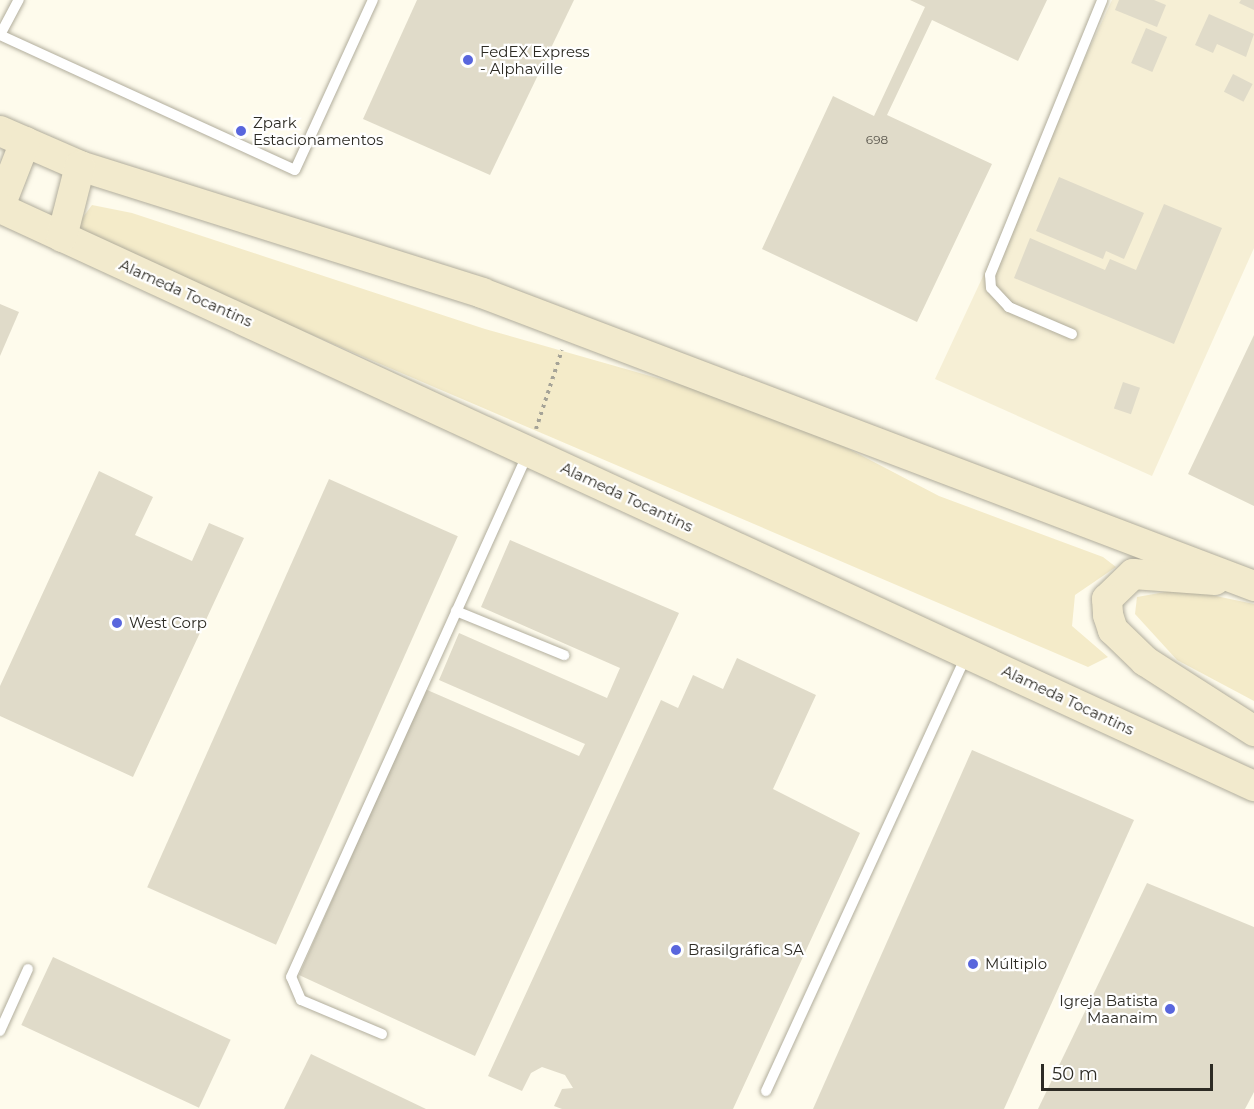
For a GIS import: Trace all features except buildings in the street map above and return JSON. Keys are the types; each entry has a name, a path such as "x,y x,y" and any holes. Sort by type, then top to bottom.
{"main road":[{"path":"0,207 13,136 81,166 482,293 1249,584"},
{"path":"62,237 81,166"},
{"name":"Alameda Tocantins","path":"0,207 1254,786"},
{"path":"1249,584 1132,574 1107,600 1108,615 1113,630 1145,661 1254,731"}],"lane":[{"path":"19,0 0,35 295,170 374,0"},
{"path":"1072,334 1010,307 992,288 990,275 1102,0"},
{"path":"382,1034 301,1000 291,977 529,452"},
{"path":"456,611 564,655"},
{"path":"766,1091 968,653"},
{"path":"0,1031 28,969"}],"path":[{"path":"529,452 559,359"}],"shaded area":[{"path":"1112,0 1254,0 1254,248 1152,476 935,379"},
{"path":"92,205 132,213 485,329 717,395 826,437 939,496 1103,557 1116,567 1075,595 1072,626 1108,657 1088,667 72,232"},
{"path":"1182,589 1254,604 1254,701 1177,660 1135,614 1137,597"}],"place":[{"name":"FedEX Express - Alphaville","path":"468,60"},
{"name":"Zpark Estacionamentos","path":"241,131"},
{"name":"West Corp","path":"117,623"},
{"name":"Brasilgráfica SA","path":"676,950"},
{"name":"Múltiplo","path":"973,964"},
{"name":"Igreja Batista Maanaim","path":"1170,1009"}]}
